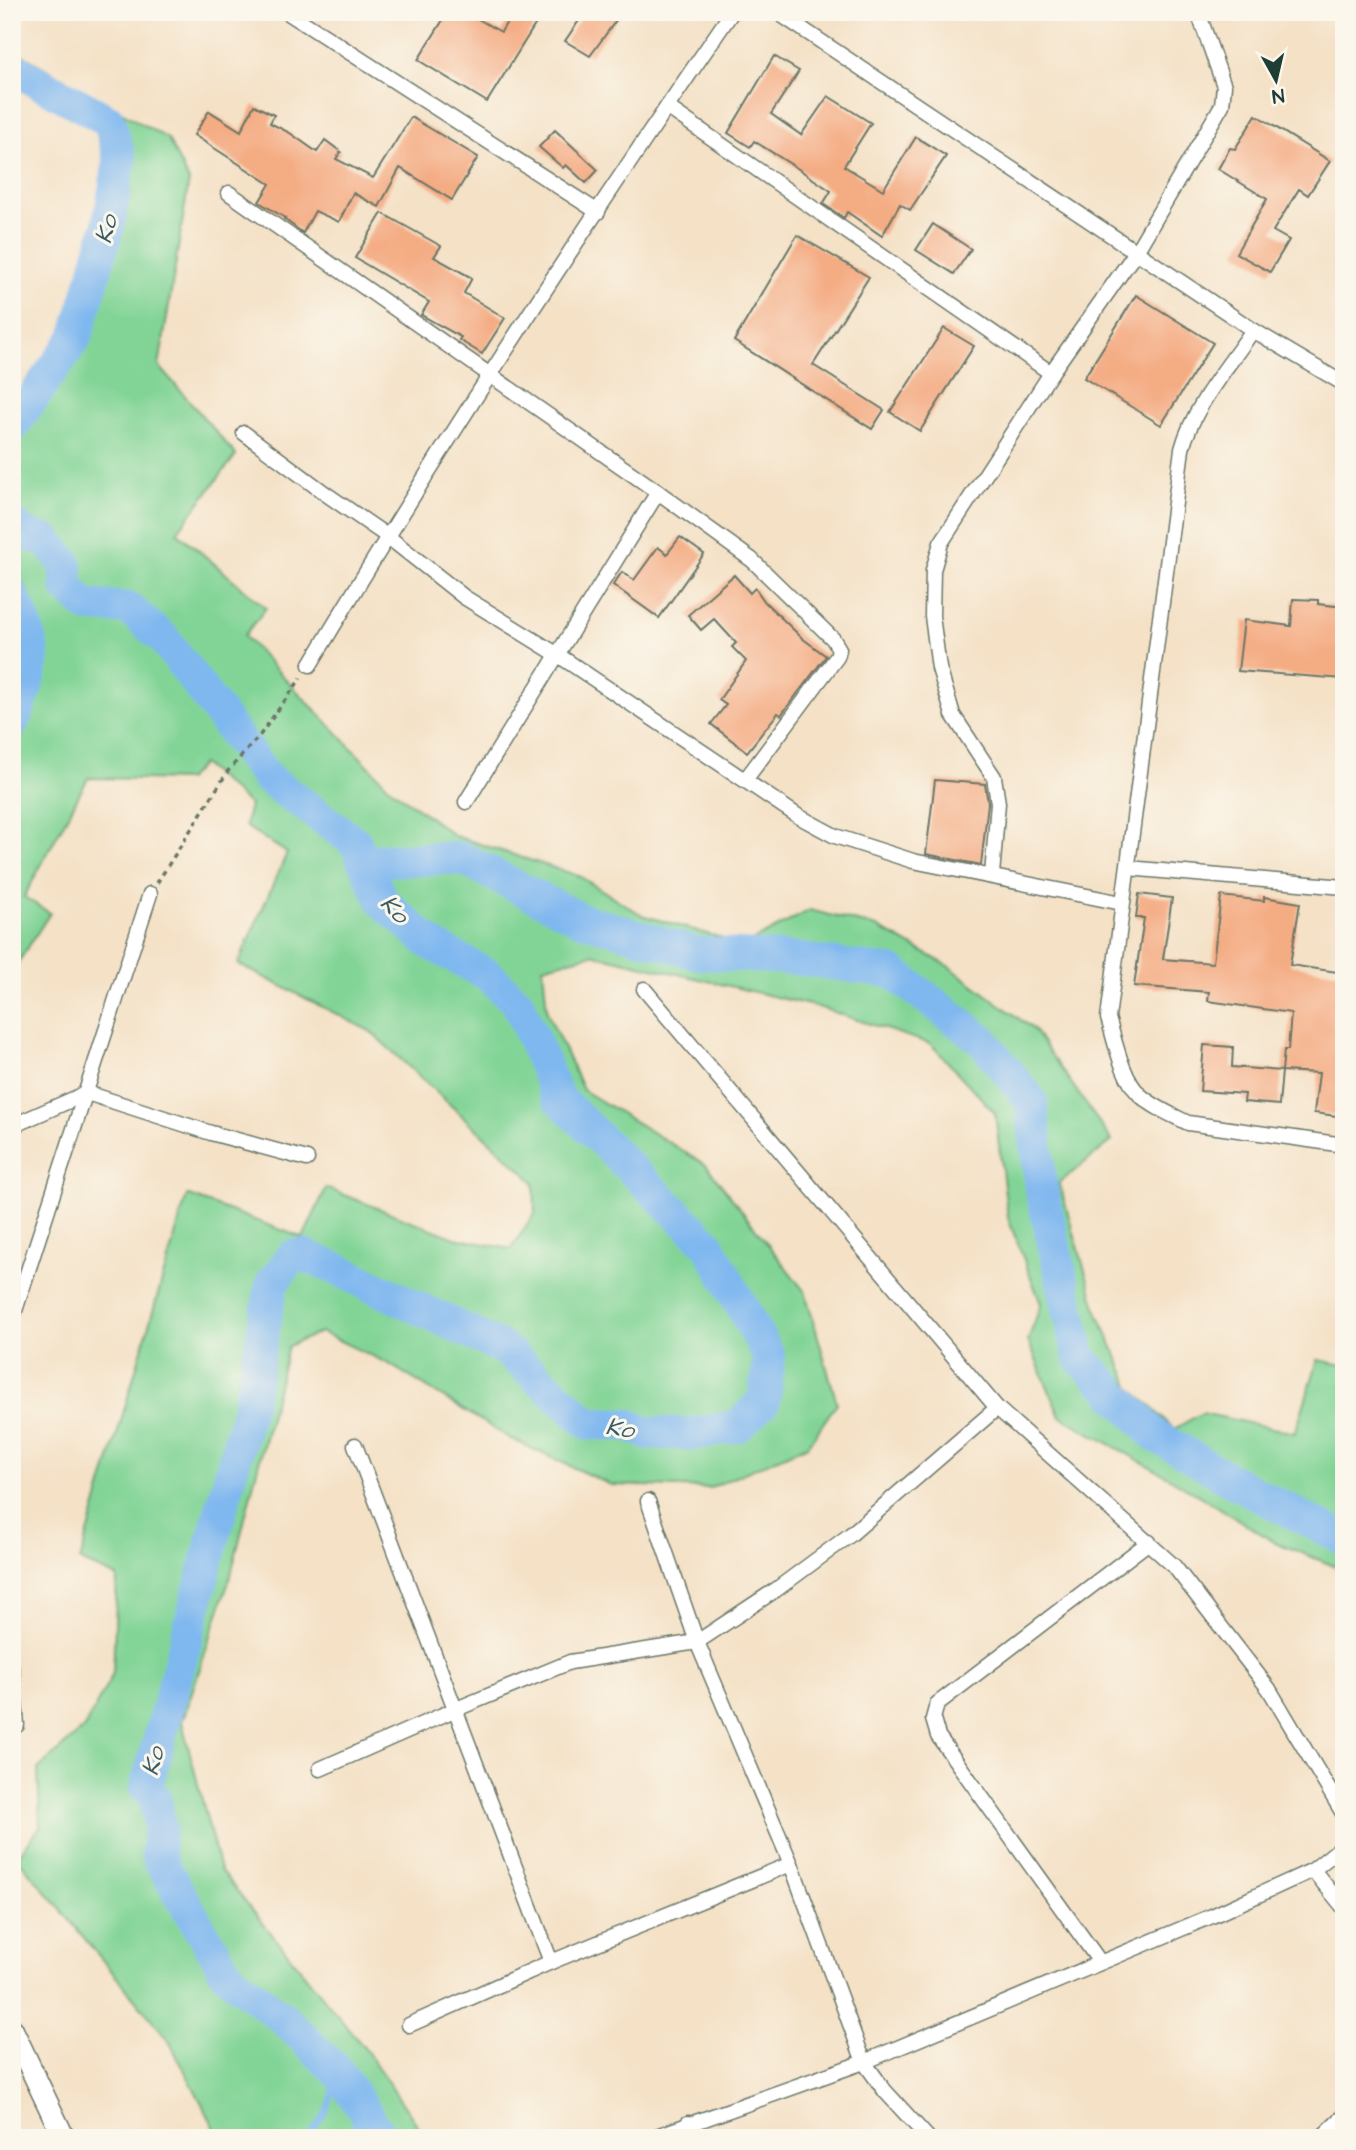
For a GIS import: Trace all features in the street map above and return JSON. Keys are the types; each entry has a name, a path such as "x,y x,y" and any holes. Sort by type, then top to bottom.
{"main road":[{"path":"12,2029 59,2135"}],"street":[{"path":"287,12 598,212"},
{"path":"310,664 489,374 732,12"},
{"path":"777,12 1253,330 1344,384"},
{"path":"992,875 998,803 994,777 953,715 939,668 932,615 933,570 940,543 1051,373 1136,252 1223,105 1224,86 1199,13"},
{"path":"667,107 1051,373"},
{"path":"229,194 659,492 752,560 833,639 839,649 837,657 745,780"},
{"path":"1253,330 1197,414 1182,449 1108,1018 1122,1064 1139,1094 1165,1112 1188,1123 1344,1145"},
{"path":"244,433 387,536 464,597 558,655 798,816 835,836 913,861 1122,903"},
{"path":"466,802 659,492"},
{"path":"1129,867 1344,887"},
{"path":"13,1312 87,1093 150,894"},
{"path":"644,989 997,1408 1174,1566 1269,1689 1344,1815"},
{"path":"12,1125 87,1093 211,1133 307,1159"},
{"path":"320,1769 570,1662 697,1642 778,1589 850,1535 997,1408"},
{"path":"355,1445 551,1962"},
{"path":"648,1501 697,1642 791,1864 864,2062 885,2091 928,2138"},
{"path":"1100,1962 938,1735 933,1719 937,1704 1149,1542"},
{"path":"12,1670 16,1725"},
{"path":"651,2138 864,2062 1313,1870 1344,1845"},
{"path":"409,2025 551,1962 791,1864"},
{"path":"1313,1870 1344,1908"},
{"path":"1321,2138 1344,2116"},
{"path":"688,2123 694,2138"}],"path":[{"path":"150,894 228,771 260,735 310,664"}],"green space":[{"path":"12,49 168,139 189,181 159,366 236,455 177,532 266,608 244,636 389,787 455,836 579,876 642,915 745,945 810,910 877,927 947,965 1033,1029 1112,1141 1059,1183 1098,1314 1131,1388 1174,1429 1202,1413 1295,1433 1318,1360 1344,1365 1344,1570 1275,1542 1170,1478 1060,1416 1028,1341 1041,1304 1008,1218 995,1113 931,1044 818,1007 593,954 543,967 547,1012 583,1090 706,1165 805,1292 837,1403 808,1445 710,1488 611,1485 509,1438 389,1364 321,1332 288,1346 230,1578 182,1722 220,1870 366,2050 426,2138 220,2138 168,2039 17,1857 40,1827 38,1769 85,1727 113,1673 117,1577 80,1561 187,1195 303,1238 326,1188 455,1238 511,1249 535,1213 534,1182 370,1031 238,964 287,853 245,826 250,805 202,764 187,780 88,778 24,897 50,913 12,972 12,427 76,337 108,227 120,159 109,121 12,68"}],"building":[{"path":"448,12 480,12 476,18 501,32 513,12 543,12 487,102 418,60"},
{"path":"585,12 622,12 590,56 565,41"},
{"path":"774,56 799,71 771,114 801,135 828,96 871,123 844,166 883,190 916,137 946,156 910,210 900,204 882,236 847,212 844,218 823,204 831,191 800,170 754,141 750,147 728,133"},
{"path":"254,105 274,115 270,123 317,152 325,140 341,152 336,159 373,178 411,117 478,157 452,200 400,168 379,207 353,193 339,222 315,211 303,233 259,202 270,184 194,135 209,111 241,131"},
{"path":"1256,115 1330,161 1308,195 1299,189 1273,231 1289,240 1270,272 1236,253 1267,199 1218,169 1230,148 1235,149"},
{"path":"555,130 598,170 586,183 566,165 563,168 539,147"},
{"path":"382,213 441,246 434,257 472,278 464,293 505,318 482,354 459,340 461,337 421,315 429,302 355,258"},
{"path":"933,224 971,249 954,274 916,250"},
{"path":"797,235 869,277 813,365 884,410 872,429 734,341"},
{"path":"1136,295 1213,343 1161,425 1084,378"},
{"path":"944,328 974,346 920,431 890,412"},
{"path":"680,537 704,554 659,618 613,585 622,572 634,580 658,547 667,554"},
{"path":"734,575 750,593 755,588 765,602 802,638 826,656 781,715 778,713 747,752 711,724 726,705 719,700 746,661 732,647 736,643 714,619 701,630 688,615"},
{"path":"1293,599 1318,600 1318,604 1344,607 1344,679 1238,671 1244,620 1291,626"},
{"path":"935,780 985,784 988,803 981,865 926,854"},
{"path":"1139,894 1172,898 1163,959 1213,963 1221,896 1264,901 1264,897 1300,903 1290,965 1344,973 1344,1117 1314,1113 1319,1073 1282,1071 1284,1050 1288,1050 1291,1013 1208,1001 1209,992 1134,986 1144,918 1136,918"},
{"path":"1204,1045 1233,1047 1232,1067 1282,1071 1279,1105 1244,1102 1245,1094 1200,1091"}],"waterway":[{"name":"Ko","path":"12,68 109,121 120,159 108,227 76,337 12,427"},
{"name":"Ko","path":"12,523 25,534 47,541 66,564 67,587 87,606 128,608 164,639 267,778 355,842 383,902 431,944 488,975 518,1003 558,1098 708,1244 769,1357 764,1401 738,1426 692,1434 647,1433 628,1425 588,1423 506,1350 303,1255 293,1256 272,1283 250,1402 146,1788 155,1798 160,1827 157,1856 228,1975 285,2020 340,2074 382,2138"},
{"path":"12,594 28,632 33,656 22,700 12,724"},
{"path":"363,861 461,858 580,919 696,953 798,959 892,972 981,1039 1031,1101 1042,1193 1080,1358 1156,1436 1245,1488 1344,1539"},
{"path":"308,2138 326,2112 340,2074"}]}
